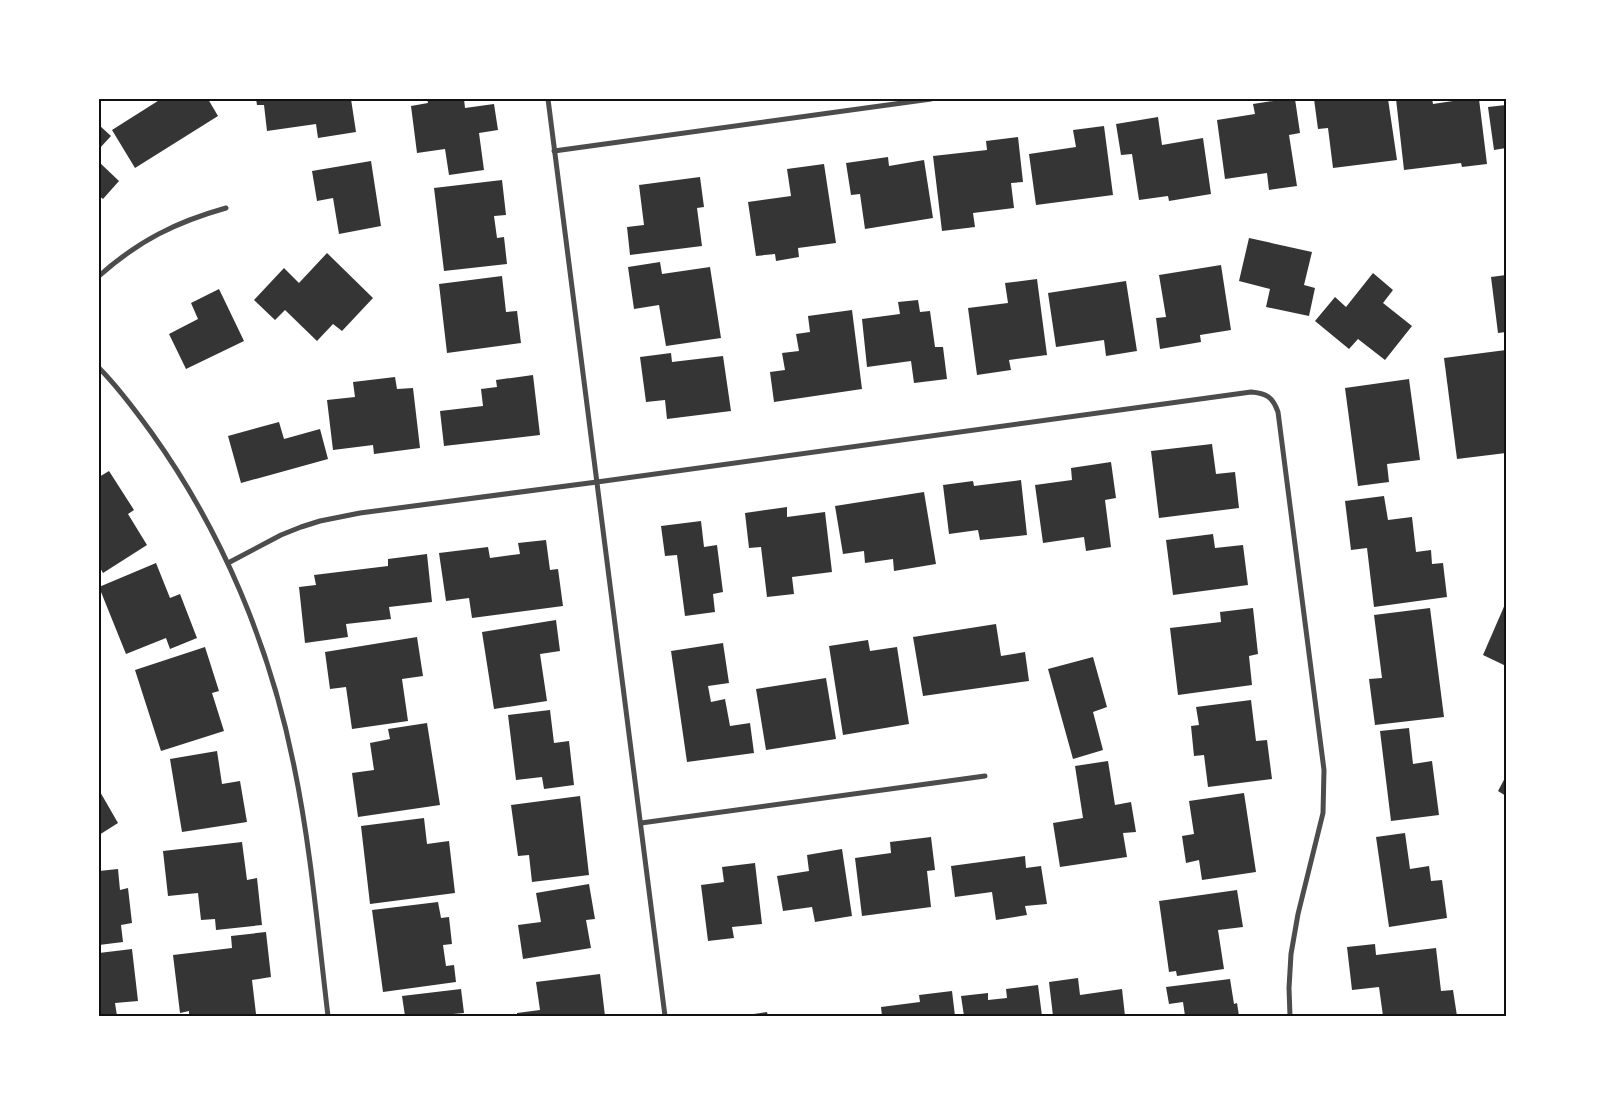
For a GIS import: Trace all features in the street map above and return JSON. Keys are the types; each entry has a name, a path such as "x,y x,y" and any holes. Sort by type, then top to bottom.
{"street":[{"path":"548,99 664,1016"},
{"path":"554,151 890,102 931,99"},
{"path":"99,276 115,261 157,234 180,223 226,208"},
{"path":"99,368 123,395 168,457 197,504 228,563 272,675 294,765 303,820 328,1016"},
{"path":"228,563 281,535 340,516 1241,394 1261,393 1269,396 1275,402 1278,412 1324,770 1323,813 1298,914 1291,954 1290,1016"},
{"path":"641,824 985,776"}],"building":[{"path":"161,99 208,99 218,116 135,168 112,130"},
{"path":"256,99 351,99 356,132 318,138 316,124 267,131 264,105 257,105"},
{"path":"427,99 464,99 465,108 494,104 498,130 479,133 484,170 449,175 445,149 417,153 411,106 428,103"},
{"path":"1295,99 1300,133 1289,135 1297,186 1269,190 1267,173 1225,179 1217,120 1255,114 1253,104"},
{"path":"1314,99 1388,99 1397,160 1333,168 1328,128 1318,129"},
{"path":"1396,99 1432,99 1433,104 1453,101 1453,99 1479,99 1487,164 1462,167 1461,163 1404,170"},
{"path":"1506,105 1506,148 1494,150 1488,107"},
{"path":"1158,117 1162,145 1203,138 1211,194 1169,201 1168,196 1139,200 1132,154 1121,155 1116,124"},
{"path":"99,125 111,136 99,149"},
{"path":"1104,126 1113,195 1036,205 1029,154 1076,147 1073,130"},
{"path":"1018,137 1023,182 1011,183 1014,208 973,213 975,227 942,231 933,156 987,150 986,141"},
{"path":"888,157 889,166 924,160 933,218 865,229 860,194 851,195 846,163"},
{"path":"371,161 381,226 339,234 333,198 317,201 312,171"},
{"path":"99,162 119,181 103,199 99,196"},
{"path":"824,164 836,243 798,248 799,257 776,261 775,254 756,256 748,202 791,196 787,169"},
{"path":"700,177 704,207 697,208 702,246 630,255 627,227 644,225 639,185"},
{"path":"502,180 506,215 494,216 497,238 504,237 507,264 444,271 434,188"},
{"path":"1249,238 1312,252 1304,285 1315,288 1309,316 1266,307 1270,289 1239,281"},
{"path":"327,253 373,298 342,331 333,324 317,341 285,310 275,320 254,300 284,268 299,283"},
{"path":"660,262 662,274 710,267 721,338 666,346 659,305 634,309 628,267"},
{"path":"1221,265 1231,330 1200,335 1201,342 1160,349 1156,318 1166,317 1159,275"},
{"path":"1373,273 1393,290 1383,303 1412,326 1385,360 1358,339 1349,349 1315,321 1335,297 1346,307"},
{"path":"1506,275 1506,332 1498,333 1491,277"},
{"path":"502,276 506,312 517,311 521,343 447,353 439,284"},
{"path":"1037,279 1047,355 1009,360 1011,370 977,375 968,308 1008,303 1005,283"},
{"path":"1126,281 1137,351 1106,356 1104,340 1056,347 1048,293"},
{"path":"219,289 244,341 186,369 169,334 198,319 191,303"},
{"path":"918,300 920,312 930,311 935,347 943,347 947,379 914,383 911,361 867,367 862,319 900,314 898,302"},
{"path":"852,310 862,389 774,402 770,372 785,370 782,353 799,351 796,334 810,332 808,316"},
{"path":"1506,350 1506,453 1457,459 1444,358"},
{"path":"671,353 672,362 723,356 731,411 667,419 665,400 646,402 640,357"},
{"path":"533,375 540,435 444,446 440,411 483,406 481,389 497,387 496,380"},
{"path":"395,377 397,389 413,388 420,448 374,454 373,445 333,450 327,400 355,397 353,382"},
{"path":"1409,379 1420,460 1387,464 1389,482 1358,486 1345,388"},
{"path":"279,422 284,439 320,429 328,459 241,483 228,436"},
{"path":"1212,444 1216,474 1235,472 1239,508 1159,518 1151,451"},
{"path":"1111,462 1116,498 1105,500 1111,547 1086,551 1084,537 1043,543 1035,485 1072,480 1071,468"},
{"path":"109,471 134,510 128,514 147,545 103,573 99,566 99,477"},
{"path":"1021,480 1027,535 980,540 978,530 949,534 943,485 973,481 974,486"},
{"path":"924,492 936,564 894,571 893,559 865,563 864,551 843,554 835,506"},
{"path":"1384,496 1388,520 1412,517 1416,552 1431,550 1432,564 1443,563 1447,597 1374,607 1367,548 1351,550 1345,501"},
{"path":"787,507 787,517 825,512 832,572 792,577 794,594 767,597 761,547 749,548 745,513"},
{"path":"701,521 704,547 717,545 723,592 713,594 715,612 685,616 677,555 665,556 661,526"},
{"path":"1213,534 1215,548 1243,545 1248,585 1173,595 1166,540"},
{"path":"546,540 550,570 558,569 563,606 472,618 469,598 446,601 439,553 488,547 490,558 520,554 518,543"},
{"path":"427,554 432,602 389,607 391,619 346,624 348,637 305,643 299,587 316,585 314,575 388,566 388,559"},
{"path":"156,563 170,598 180,594 197,638 170,649 166,638 126,654 99,587"},
{"path":"1506,602 1506,666 1483,655"},
{"path":"1253,608 1258,654 1249,656 1252,685 1178,695 1170,628 1221,622 1220,612"},
{"path":"1430,608 1444,717 1375,725 1369,679 1382,678 1374,615"},
{"path":"556,620 560,651 540,654 547,701 494,709 482,632"},
{"path":"996,624 1001,656 1025,652 1029,681 923,696 913,637"},
{"path":"417,637 423,676 402,679 408,721 352,729 346,687 330,689 325,652"},
{"path":"868,640 870,651 897,647 909,724 843,735 829,646"},
{"path":"723,643 729,683 708,686 711,702 725,699 730,726 750,723 754,753 687,762 671,651"},
{"path":"205,647 219,691 212,693 224,731 161,751 135,670"},
{"path":"1093,657 1107,707 1093,712 1103,750 1073,759 1048,669"},
{"path":"826,678 836,739 766,750 756,689"},
{"path":"1251,700 1256,741 1267,740 1272,779 1208,787 1204,755 1194,756 1191,726 1199,725 1196,707"},
{"path":"550,710 554,743 569,741 574,785 544,789 542,777 516,780 508,715"},
{"path":"427,723 440,805 358,817 352,773 374,770 370,743 390,739 388,729"},
{"path":"1409,728 1413,764 1432,761 1439,815 1391,821 1380,731"},
{"path":"217,751 222,784 240,781 247,822 182,832 170,759"},
{"path":"1108,761 1115,805 1131,802 1136,832 1123,833 1127,857 1060,867 1053,823 1083,818 1075,766"},
{"path":"1506,776 1506,796 1498,791"},
{"path":"99,790 118,823 99,835"},
{"path":"1244,793 1256,872 1202,880 1199,860 1186,863 1182,836 1194,834 1189,801"},
{"path":"580,796 589,875 532,882 529,855 518,856 511,805"},
{"path":"424,818 427,844 449,841 455,893 370,904 361,826"},
{"path":"1405,833 1410,869 1429,866 1431,881 1442,880 1447,918 1389,927 1376,837"},
{"path":"931,837 935,870 927,871 931,907 862,916 855,858 891,853 890,842"},
{"path":"242,842 247,880 257,878 262,925 216,930 215,919 201,920 198,893 168,896 163,851"},
{"path":"842,849 852,916 815,922 812,907 783,911 777,876 809,871 807,855"},
{"path":"1025,856 1026,868 1041,866 1047,904 1025,906 1027,915 996,920 992,892 955,897 951,866"},
{"path":"755,863 762,924 732,927 734,938 708,941 701,885 724,882 722,867"},
{"path":"118,869 120,890 128,888 132,923 121,925 123,942 99,945 99,871"},
{"path":"589,884 595,919 586,920 591,948 523,959 518,925 541,922 536,893"},
{"path":"1237,890 1243,927 1218,930 1224,969 1177,976 1176,971 1169,972 1159,901"},
{"path":"438,902 441,918 449,917 452,944 443,945 446,966 454,965 456,982 383,992 372,910"},
{"path":"266,932 271,977 252,980 256,1014 189,1016 189,1011 180,1013 173,955 232,948 231,936"},
{"path":"1375,944 1376,955 1436,948 1441,991 1453,990 1457,1016 1383,1016 1379,987 1352,990 1347,947"},
{"path":"132,949 138,1001 115,1003 117,1016 99,1016 99,953"},
{"path":"600,974 605,1016 517,1016 517,1013 540,1010 536,982"},
{"path":"1078,978 1080,995 1122,989 1125,1016 1053,1016 1049,982"},
{"path":"1230,979 1234,1004 1237,1003 1239,1016 1185,1016 1183,1002 1169,1004 1166,987"},
{"path":"1038,985 1042,1016 964,1016 961,996 988,993 988,1000 1007,998 1006,989"},
{"path":"461,989 464,1013 453,1014 454,1016 405,1016 402,996"},
{"path":"952,991 955,1016 882,1016 881,1007 920,1002 919,995"},
{"path":"767,1012 768,1016 747,1016 747,1015"}]}
